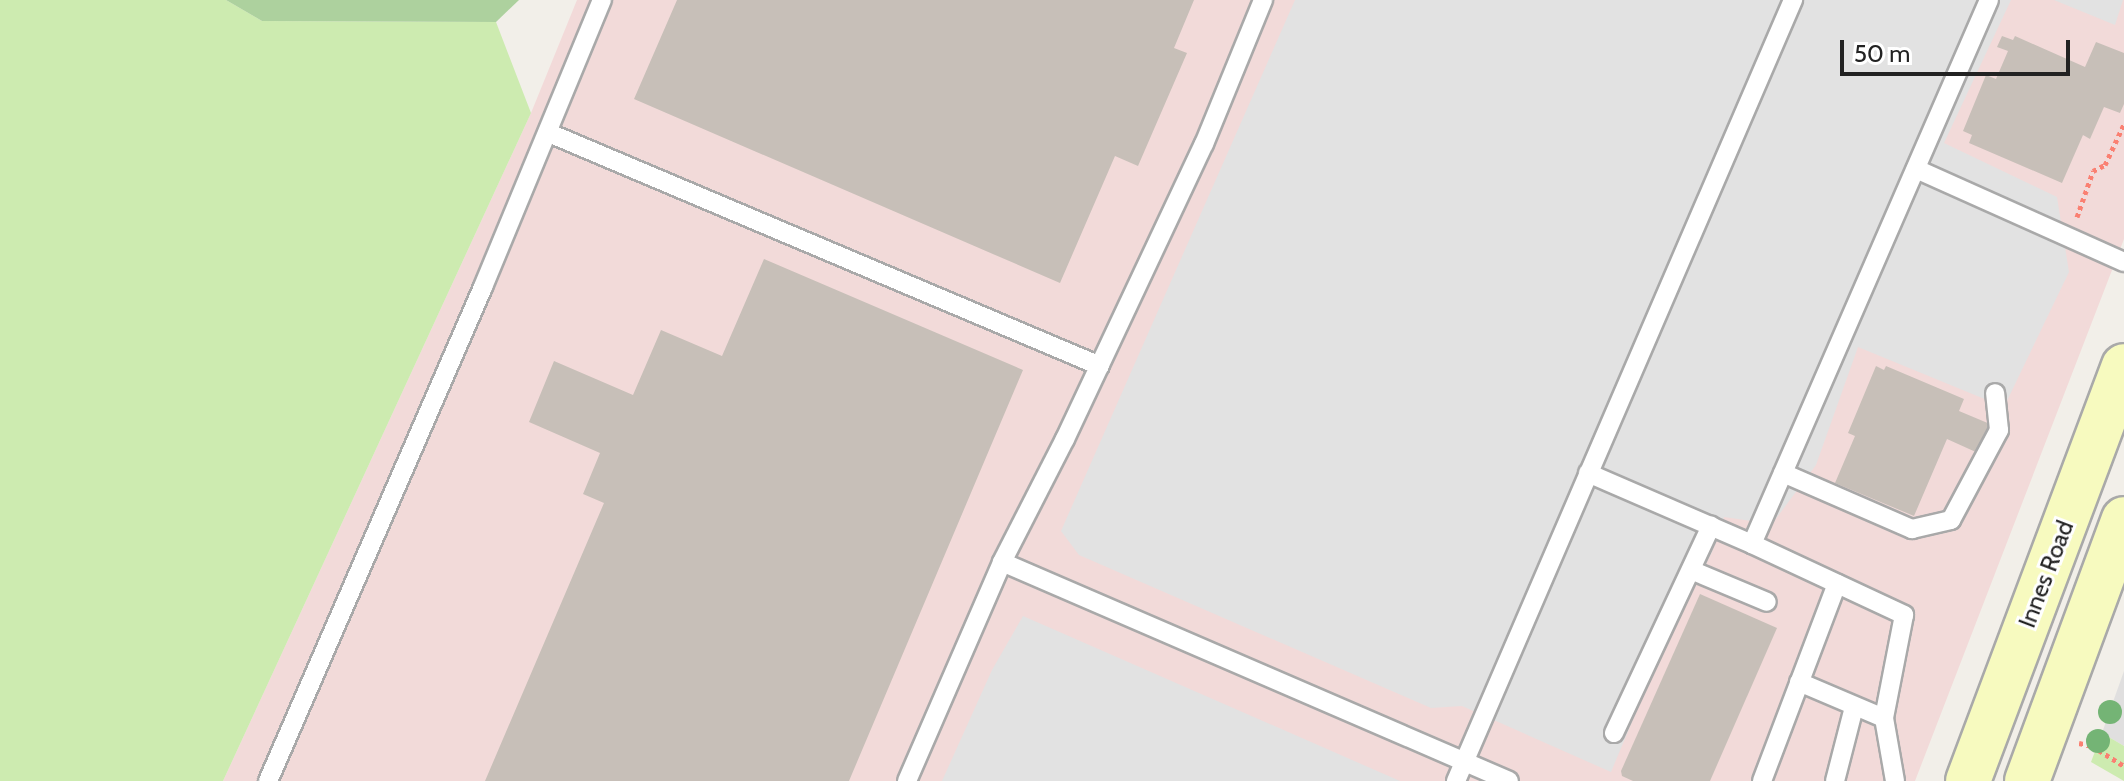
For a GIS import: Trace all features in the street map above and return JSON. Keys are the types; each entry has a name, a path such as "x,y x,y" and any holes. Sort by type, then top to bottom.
{"main road":[{"name":"Innes Road","path":"1968,781 2124,366"},
{"path":"2027,781 2124,519"}],"lane":[{"path":"268,781 549,133 602,0"},
{"path":"907,781 1002,562 1100,366 1204,144 1263,0"},
{"path":"1456,781 1793,0"},
{"path":"1752,544 1989,0"},
{"path":"549,133 1100,366"},
{"path":"1916,169 2124,262"},
{"path":"1783,473 1912,529 1951,520 1999,430 1995,393"},
{"path":"1588,473 1752,544 1904,615 1884,718 1898,780"},
{"path":"1614,733 1711,526"},
{"path":"1002,562 1509,781"},
{"path":"1691,570 1767,602"},
{"path":"1762,781 1837,584"},
{"path":"1799,682 1884,718"},
{"path":"1835,781 1854,707"}],"path":[{"path":"2070,237 2093,171 2105,165 2124,124"},
{"path":"2076,742 2092,746 2124,766"}],"shaded area":[{"path":"577,0 2124,0 2124,239 1915,781 223,781 531,113"},
{"path":"1295,0 2011,0 1944,143 2057,197 2069,272 2004,407 1858,347 1816,465 1772,524 1724,517 1712,552 1657,662 1611,772 1462,706 1431,708 1079,555 1061,531"},
{"path":"2054,0 2123,0 2115,25"},
{"path":"1023,616 1400,781 942,781 992,670"},
{"path":"2124,671 2124,746 2102,733"}],"green space":[{"path":"0,0 226,0 262,21 496,22 531,113 223,781 0,781"},
{"path":"226,0 519,0 496,22 262,21"},
{"path":"2102,733 2124,746 2124,781 2091,762"}],"building":[{"path":"677,0 1194,0 1174,48 1187,53 1138,166 1115,156 1060,283 634,99"},
{"path":"2002,36 2013,40 2015,36 2085,67 2096,42 2124,53 2124,104 2120,113 2104,107 2090,139 2083,135 2062,183 1969,143 1972,135 1963,131 1986,75 1996,79 2008,51 1997,47"},
{"path":"764,259 1023,370 849,781 485,781 604,503 583,494 600,453 529,422 554,361 633,395 661,330 722,356"},
{"path":"1876,366 1884,370 1886,366 1964,399 1959,411 1990,424 1978,453 1947,439 1914,516 1835,483 1855,436 1848,433"},
{"path":"1700,594 1777,628 1710,781 1633,781 1622,776 1621,771"}]}
